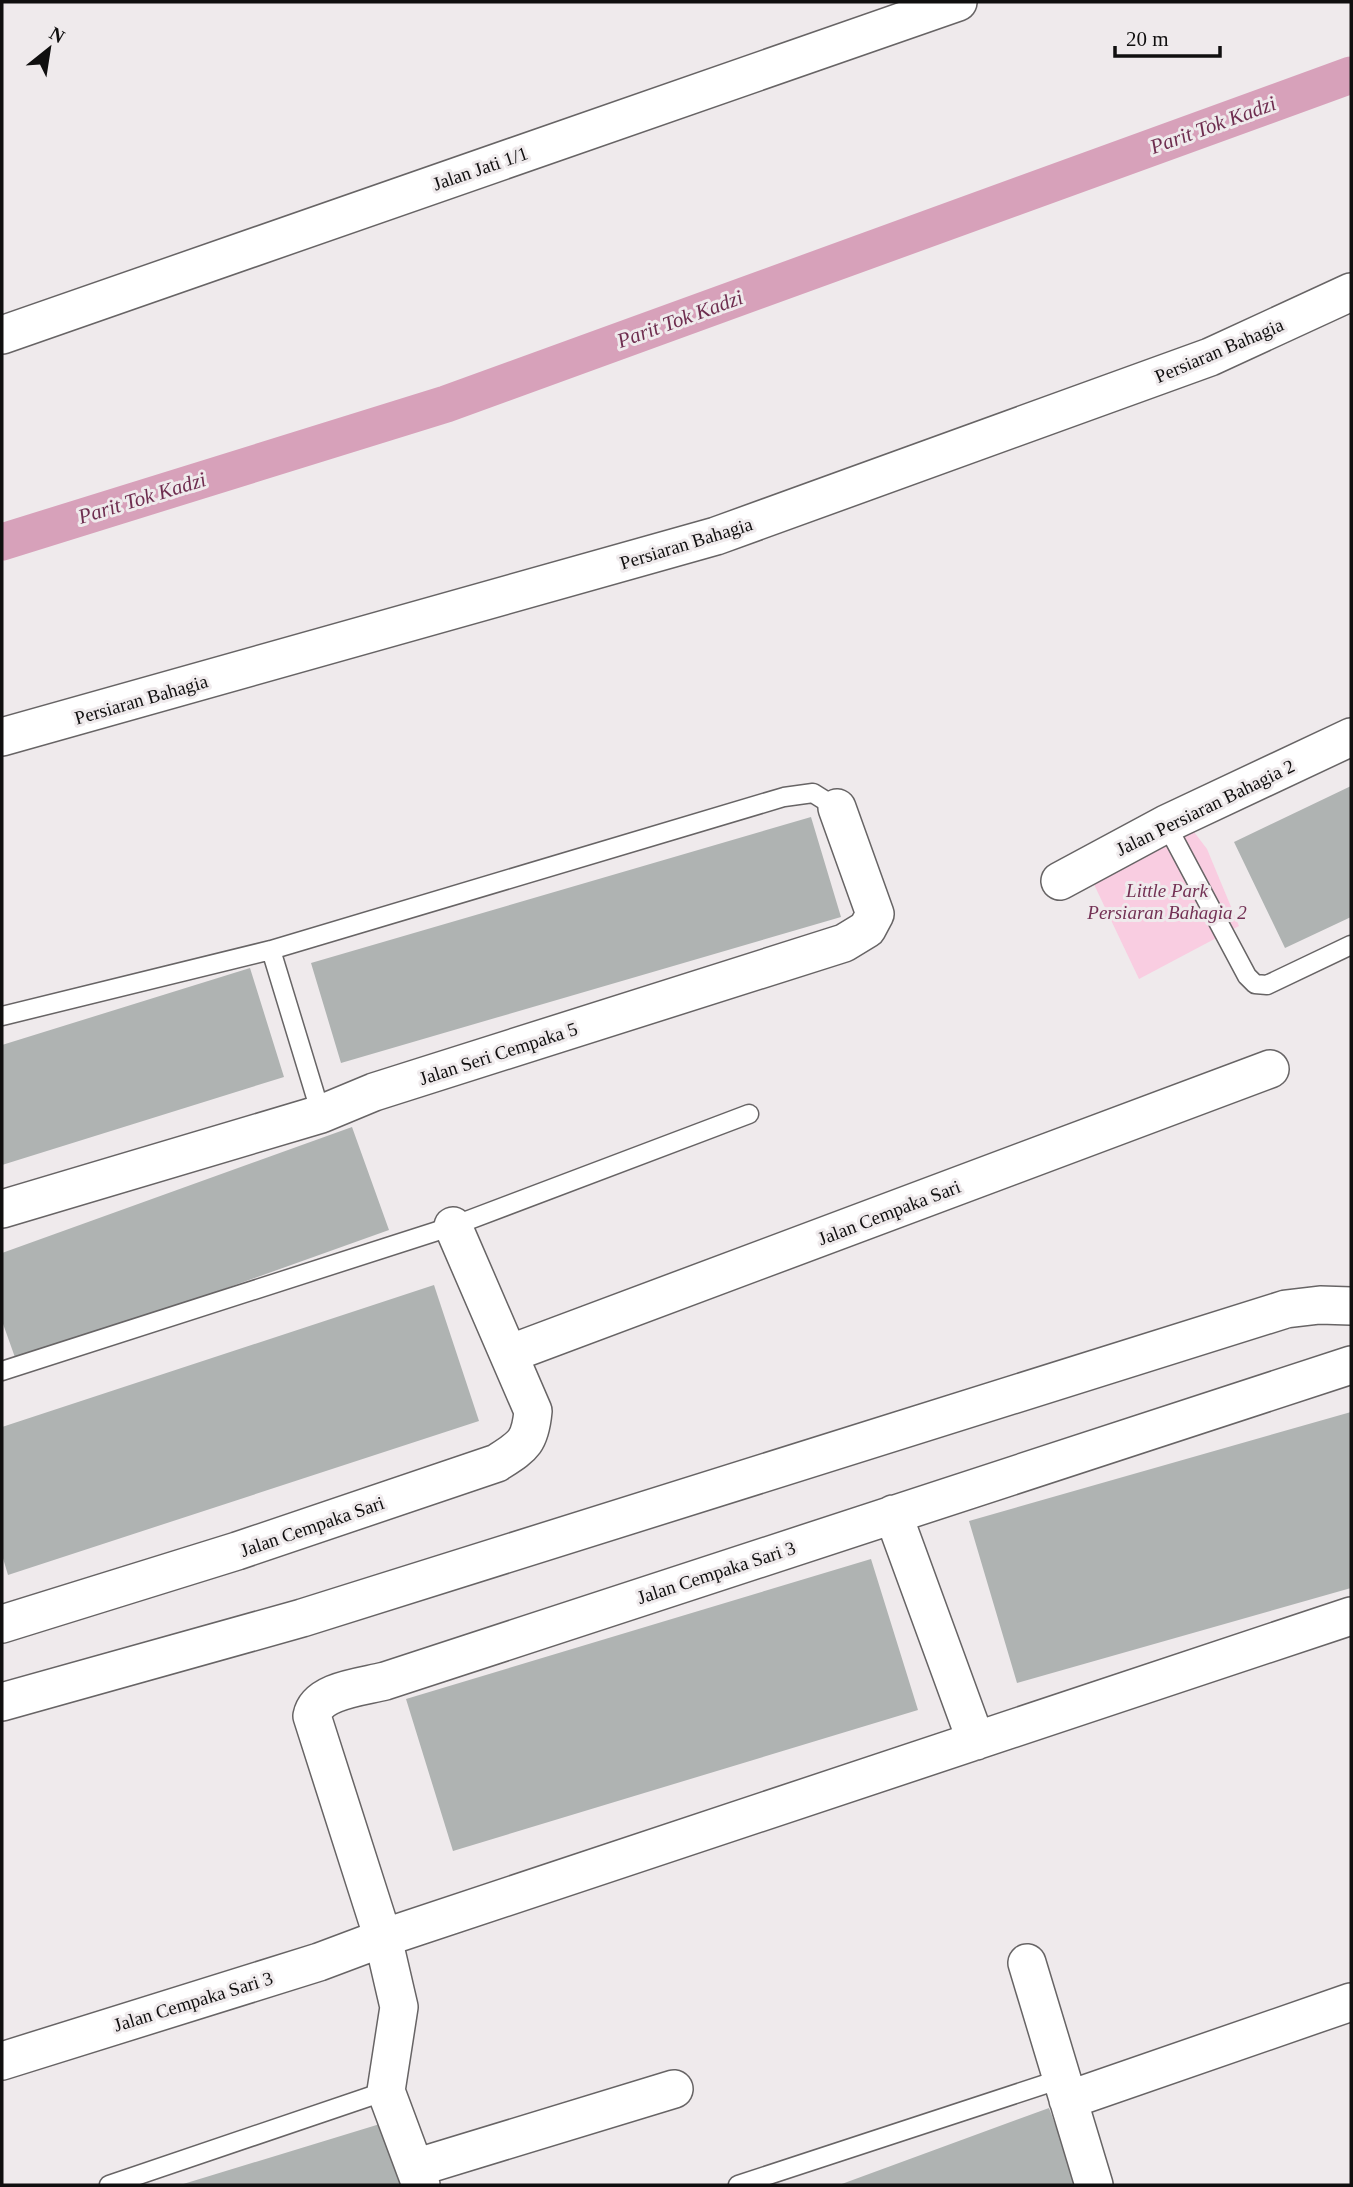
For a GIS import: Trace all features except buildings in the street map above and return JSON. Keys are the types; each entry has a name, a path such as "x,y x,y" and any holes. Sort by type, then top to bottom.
{"street":[{"name":"Jalan Jati 1/1","path":"2,335 958,2"},
{"name":"Persiaran Bahagia","path":"2,737 716,536 1210,357 1351,292"},
{"name":"Jalan Persiaran Bahagia 2","path":"1060,881 1166,824 1351,737"},
{"name":"Jalan Seri Cempaka 5","path":"2,1209 321,1114 374,1092 844,943 867,929 875,914 837,808"},
{"name":"Jalan Cempaka Sari","path":"509,1354 1269,1069"},
{"name":"Jalan Cempaka Sari","path":"2,1623 237,1551 497,1462 519,1448 531,1433 533,1411 453,1226"},
{"path":"2,1702 302,1618 1286,1309 1320,1305 1351,1306"},
{"name":"Jalan Cempaka Sari 3","path":"383,1938 312,1716 323,1698 385,1681 1351,1365"},
{"path":"893,1514 976,1741"},
{"name":"Jalan Cempaka Sari 3","path":"2,2061 319,1962 383,1938 1351,1616"},
{"path":"383,1938 399,2007 386,2091 418,2177 674,2089"},
{"path":"1027,1963 1094,2185"},
{"path":"1064,2089 1351,2002"}],"lane":[{"path":"2,1016 271,950 784,797 813,793 837,808"},
{"path":"1166,824 1247,976 1255,984 1267,985 1351,945"},
{"path":"271,950 321,1114"},
{"path":"2,1369 453,1226 749,1114"},
{"path":"738,2185 1064,2089"},
{"path":"109,2185 386,2091"}],"green space":[{"name":"Little Park Persiaran Bahagia 2","path":"1191,828 1207,849 1239,926 1139,979 1090,876"}],"waterway":[{"name":"Parit Tok Kadzi","path":"2,542 446,404 1351,75"}]}
